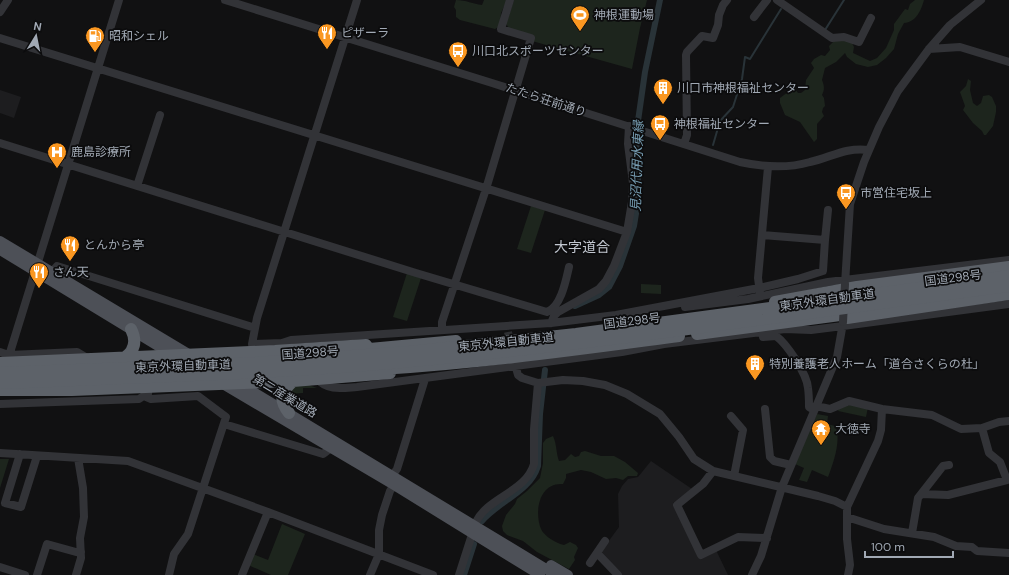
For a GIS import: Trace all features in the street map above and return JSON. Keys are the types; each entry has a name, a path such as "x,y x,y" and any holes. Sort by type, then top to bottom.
{"highway":[{"path":"775,302 849,284 1009,267"},
{"name":"国道298号","path":"254,357 324,353 448,342 575,328 1009,271"},
{"name":"東京外環自動車道","path":"0,373 255,363 416,351 576,334 1009,276"},
{"name":"東京外環自動車道","path":"0,383 270,371 432,359 576,344 1009,286"},
{"name":"国道298号","path":"271,375 326,373 451,364 576,350 776,331 1009,291"},
{"path":"776,331 854,317 1009,294"},
{"path":"126,360 135,345 134,336 131,329"},
{"path":"4,361 126,360 278,347 448,342"},
{"path":"4,361 89,359 126,360"},
{"path":"0,389 72,390 240,384 411,371 451,364"},
{"path":"289,413 284,407 282,397 293,381"},
{"path":"0,389 139,382"}],"main road":[{"name":"第二産業道路","path":"0,241 36,267 174,356 331,448 393,480"},
{"name":"第二産業道路","path":"0,250 36,267 52,272 289,413 474,530 510,557 540,575"},
{"name":"第二産業道路","path":"474,530 504,543 556,575"},
{"path":"504,543 527,552 568,575"},
{"path":"510,557 519,567 531,575"}],"street":[{"path":"0,12 8,0"},
{"path":"4,361 69,164 119,0"},
{"name":"たたら荘前通り","path":"225,0 642,130 732,160 768,167 787,166 810,162 850,149 869,150"},
{"path":"356,0 284,232 255,328 252,344 278,347 291,340 442,330 507,329 748,299 778,294 812,285 849,284 1009,260"},
{"path":"442,330 442,322 486,189 531,38 501,29 510,0"},
{"path":"684,144 687,135 686,55 702,36 713,38 718,25 719,15 727,0"},
{"path":"754,17 767,0"},
{"path":"777,0 832,38 844,37 859,42 871,18"},
{"path":"752,575 761,556 782,487 837,357 849,284 850,204 869,150 898,91 929,49 950,25 981,0"},
{"path":"0,38 627,232"},
{"path":"929,49 960,47 1009,62"},
{"path":"137,186 160,115"},
{"path":"551,323 554,316 558,312 599,288 606,282 614,266 627,232 632,202 633,183 628,144 631,127"},
{"path":"0,143 547,312 560,297 569,267"},
{"path":"759,291 758,278 768,167"},
{"path":"616,315 759,291 823,271 828,210"},
{"path":"762,235 825,240"},
{"path":"52,272 57,266 255,328"},
{"path":"317,379 326,386 334,388 357,387 425,379 514,362 622,352 664,344 785,329 811,330 843,324 1009,304"},
{"path":"664,344 682,345 776,331 787,346 806,378 809,407 830,409 849,401 882,409 932,415 961,429 982,428 1009,420"},
{"path":"0,352 4,361"},
{"path":"514,362 518,375 522,378 538,383 563,380 583,381 605,385 627,394 660,414 679,437 694,459 713,471 835,501 847,507"},
{"path":"370,575 379,554 379,530 382,515 425,379"},
{"path":"459,575 479,516 486,508 521,483 532,470 538,383"},
{"path":"0,404 139,399 156,386"},
{"path":"144,396 151,399 198,396 225,421 323,454 331,448"},
{"path":"765,409 770,457 774,461 791,465"},
{"path":"848,575 850,565 847,539 847,507 878,441 882,409"},
{"path":"731,416 743,430 734,476"},
{"path":"169,575 174,554 188,534 225,421"},
{"path":"922,494 948,495 1007,480 1000,462 989,453 982,428"},
{"path":"0,453 128,461 204,488 433,575"},
{"path":"20,454 5,503 21,508 37,456"},
{"path":"76,575 81,558 80,538 84,517 78,458"},
{"path":"912,533 918,498 943,466 949,465"},
{"path":"713,471 703,484 677,505 700,555 738,537 767,538"},
{"path":"242,575 268,512"},
{"path":"847,517 884,529 934,538 956,546 972,547 977,551 1009,553"},
{"path":"590,563 605,541"},
{"path":"37,575 47,544 81,552"},
{"path":"597,553 618,575"},
{"path":"0,567 23,575"}],"shaded area":[{"path":"456,0 482,5 484,0 507,0 501,13 500,26 495,29 460,20 456,17 456,10 454,7"},
{"name":"神根運動場","path":"514,0 647,0 632,69 532,41 509,28 506,24"},
{"path":"915,0 924,0 920,12 912,21 904,23 898,34 894,49 877,65 868,67 856,64 847,57 845,53 836,62 825,68 822,80 824,91 822,95 825,106 822,112 824,116 817,124 817,139 814,142 800,122 785,115 780,103 780,98 788,92 789,93 796,90 798,93 801,93 805,90 806,80 814,68 811,63 814,59 821,55 825,56 830,50 829,46 834,41 843,40 852,43 854,47 853,53 870,61 877,58 886,48 894,30 894,24 905,9 908,10 910,4"},
{"path":"968,79 971,81 970,90 973,103 977,106 981,103 983,96 989,95 992,97 996,106 993,126 986,135 984,135 963,110 965,106 960,92 966,86"},
{"path":"0,90 21,97 14,118 0,113"},
{"path":"531,206 545,210 531,253 517,249"},
{"path":"407,273 421,278 407,321 393,317"},
{"path":"641,284 661,285 661,294 641,293"},
{"path":"309,385 317,388 303,388 303,393 287,394 296,386"},
{"path":"852,404 868,407 866,417 838,411 839,409"},
{"path":"817,414 828,416 827,424 835,426 838,438 834,459 828,477 812,470 807,482 799,480 804,468 795,464"},
{"path":"553,436 559,461 565,460 571,454 575,457 579,456 581,452 585,451 601,456 614,456 625,462 638,473 637,476 628,476 623,480 616,478 606,479 591,472 581,470 566,474 563,484 548,488 544,493 540,499 538,515 541,529 548,537 558,543 564,545 570,542 578,548 574,557 575,560 569,569 537,552 523,541 507,535 503,531 502,526 506,515 517,499 540,478 543,463 543,443 546,439"},
{"path":"0,459 9,459 0,488"},
{"path":"651,461 692,489 673,503 673,505 700,556 716,550 728,575 620,575 600,553 619,527 618,494 622,486 628,479 638,477"},
{"path":"282,524 305,534 288,575 271,575 248,565 253,554 268,560"}],"waterway":[{"name":"見沼代用水東縁","path":"575,306 599,295 609,287 620,266 634,226 638,201 638,121 645,72 660,0"},
{"path":"825,30 844,0"},
{"path":"713,145 720,121 733,107 742,79 745,57 750,59 781,9"},
{"name":"見沼代用水東縁","path":"482,521 521,490 534,475 538,466 540,414 545,370"},
{"name":"見沼代用水東縁","path":"464,575 474,544"}],"tunnel":[{"path":"508,332 511,346"}],"place":[{"name":"神根運動場","path":"580,32"},
{"name":"ピザーラ","path":"327,50"},
{"name":"昭和シェル","path":"95,53"},
{"name":"川口北スポーツセンター","path":"458,68"},
{"name":"川口市神根福祉センター","path":"663,105"},
{"name":"神根福祉センター","path":"660,141"},
{"name":"鹿島診療所","path":"57,169"},
{"name":"市営住宅坂上","path":"846,210"},
{"name":"とんから亭","path":"70,262"},
{"name":"さん天","path":"39,289"},
{"name":"特別養護老人ホーム「道合さくらの杜」","path":"755,381"},
{"name":"大徳寺","path":"821,446"}],"district":[{"name":"大字道合","path":"582,247"}]}
